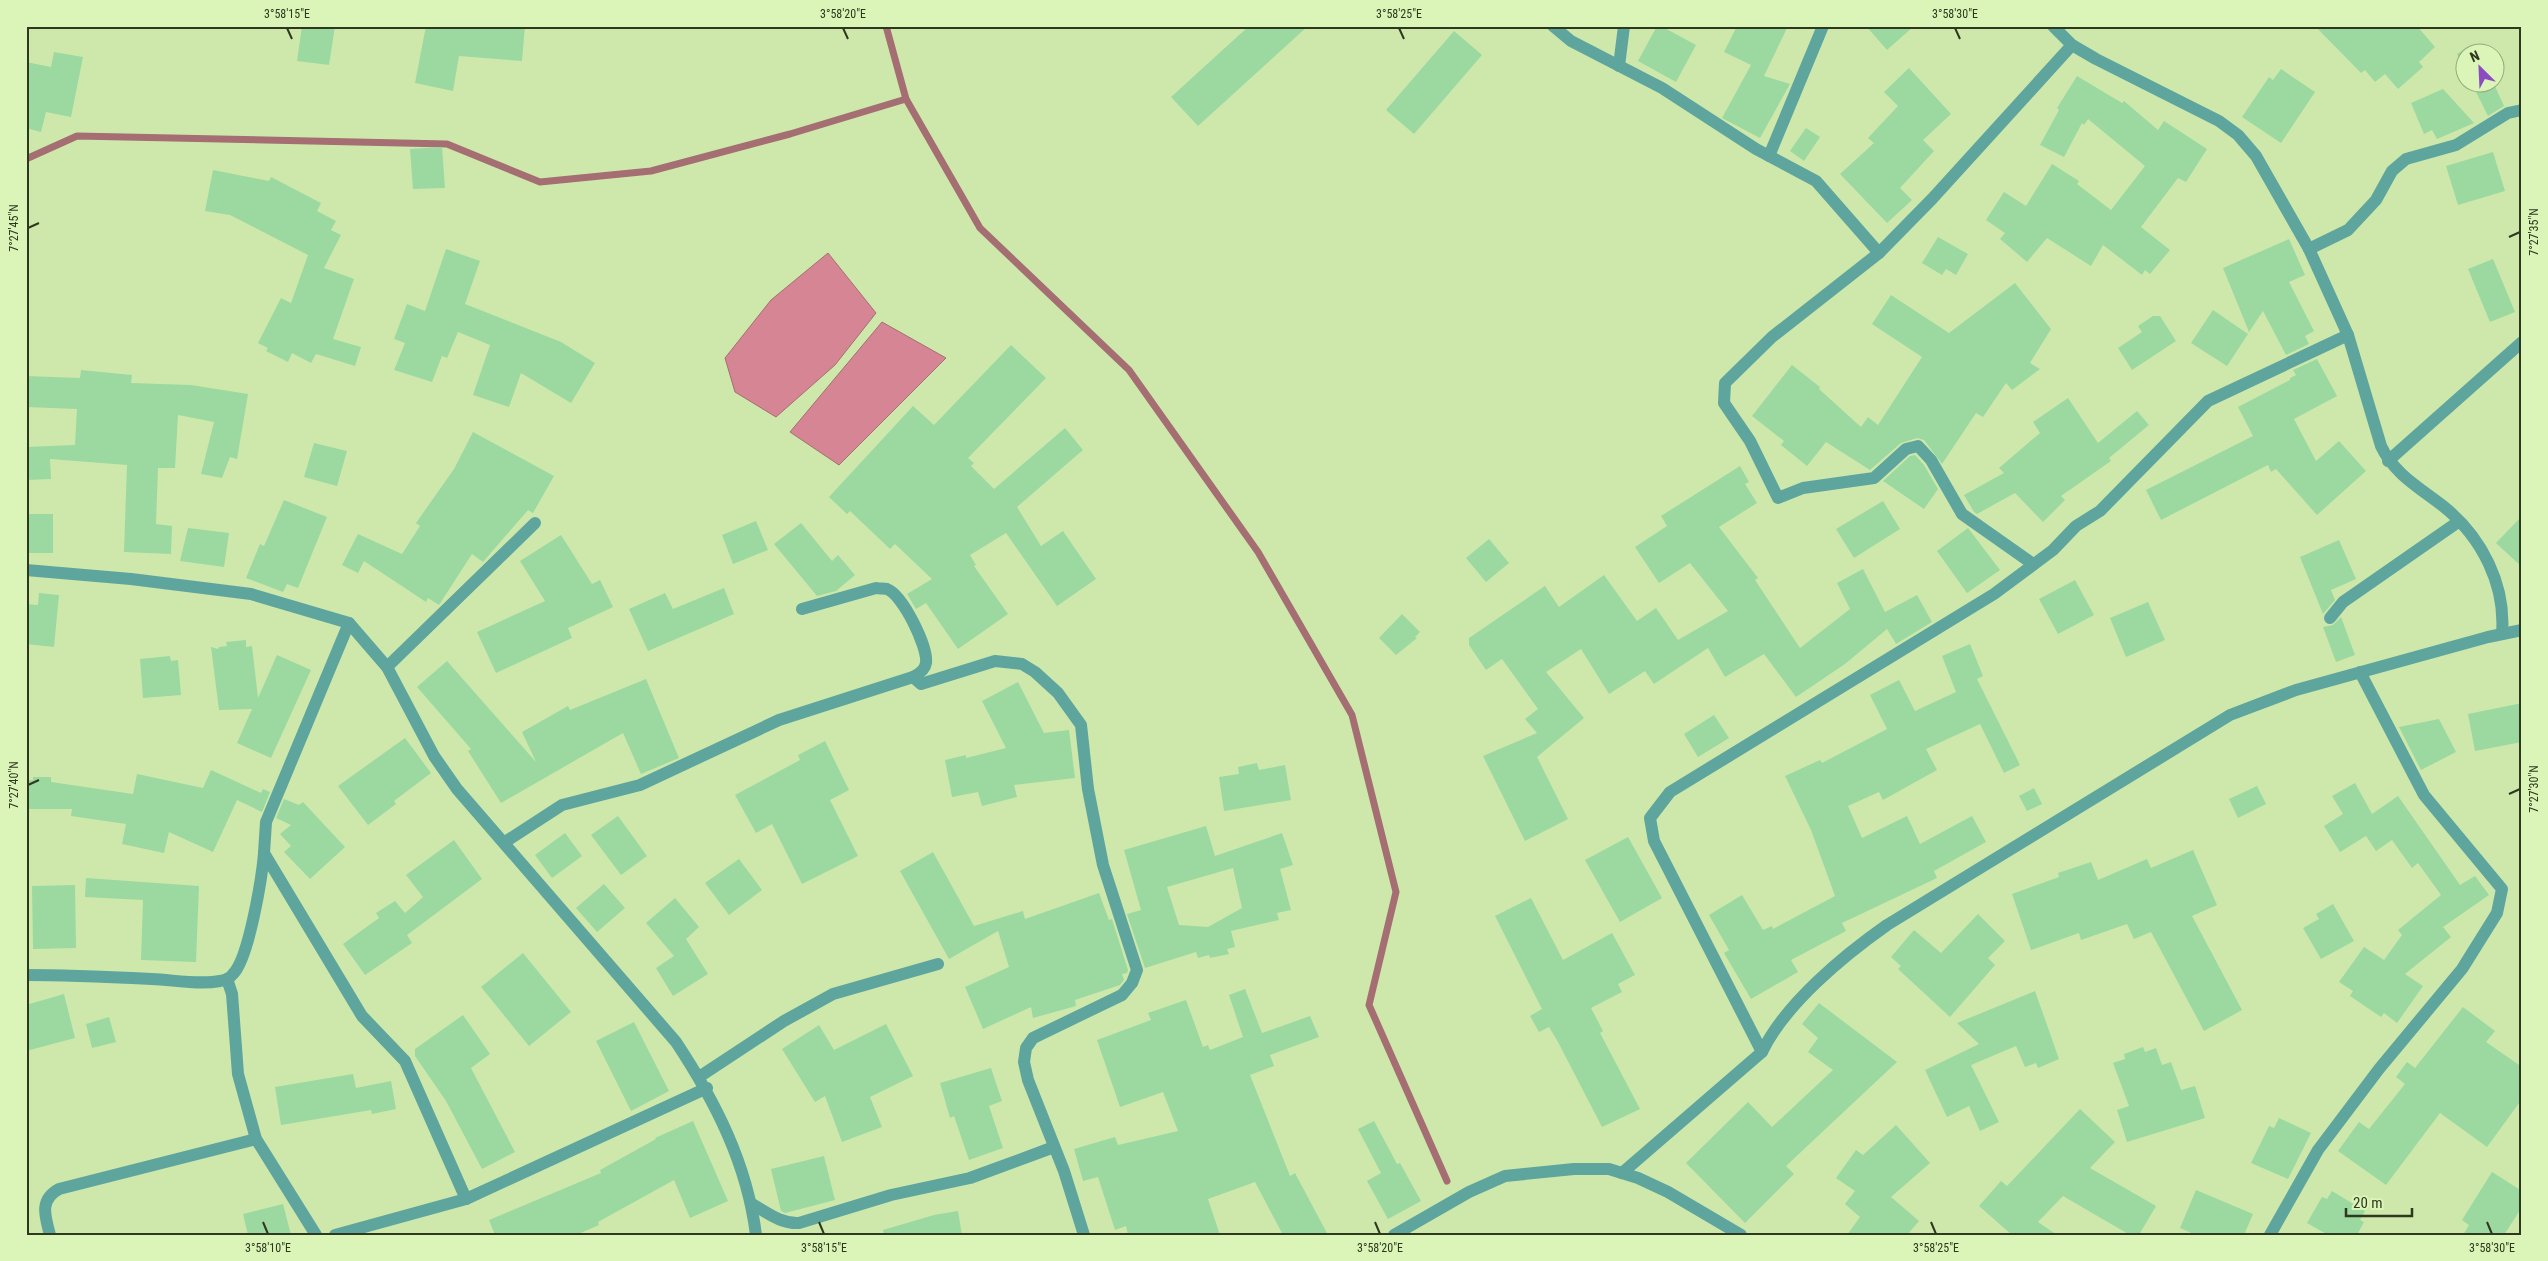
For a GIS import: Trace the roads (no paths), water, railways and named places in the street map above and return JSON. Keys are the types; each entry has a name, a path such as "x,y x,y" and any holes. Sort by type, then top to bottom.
{"street":[{"path":"1553,26 1571,41 1662,88 1768,156 1816,181 1879,253"},
{"path":"1619,66 1624,26"},
{"path":"1768,156 1823,26"},
{"path":"2053,26 2072,45 2219,121 2238,135 2256,156 2309,249 2348,335 2380,446 2388,461 2403,476 2445,508 2472,537 2495,576 2501,596 2502,634"},
{"path":"2033,564 1962,514 1930,460 1918,446 1906,449 1874,478 1803,488 1778,498 1750,441 1724,403 1726,383 1772,337 1879,253 1932,199 2072,45"},
{"path":"2309,249 2348,230 2376,200 2392,171 2406,159 2456,145 2508,113 2522,110"},
{"path":"1762,1052 1654,841 1650,818 1670,792 1994,594 2053,550 2076,526 2100,511 2208,401 2348,335"},
{"path":"2388,461 2522,342"},
{"path":"2330,618 2343,602 2458,522"},
{"path":"387,667 536,523"},
{"path":"26,570 131,579 251,594 349,623 387,667 434,756 489,828 505,842 676,1042 707,1088 738,1154 752,1204 756,1235"},
{"path":"505,842 562,805 640,785 779,720 913,677 926,665 924,648 900,599 887,589 868,590 802,609"},
{"path":"26,975 80,975 206,982 227,979 235,972 249,934 261,884 266,822 349,623"},
{"path":"1622,1173 1762,1052 1770,1034 1790,1010 1855,948 1887,925 2230,715 2296,690 2522,630"},
{"path":"913,677 921,684 996,662 1022,664 1035,672 1058,693 1081,725 1088,789 1103,865 1137,970 1132,983 1122,995 1033,1038 1026,1048 1024,1062 1028,1080 1073,1196 1084,1235"},
{"path":"2270,1235 2318,1150 2379,1069 2462,969 2497,913 2502,889 2424,795 2360,672"},
{"path":"264,853 362,1016 404,1061 466,1198"},
{"path":"699,1076 784,1021 833,994 938,964"},
{"path":"227,979 232,994 238,1074 256,1139 316,1235"},
{"path":"335,1235 466,1198 707,1088"},
{"path":"50,1235 44,1213 45,1202 51,1193 59,1189 256,1139"},
{"path":"752,1204 781,1221 789,1224 799,1223 891,1196 970,1178 1054,1147"},
{"path":"1394,1235 1469,1192 1504,1176 1574,1169 1609,1169 1638,1178 1668,1192 1741,1235"}],"waterway":[{"path":"886,26 906,99 980,228 1129,370 1258,552 1352,715 1396,892 1369,1005 1447,1181"},
{"path":"26,159 77,136 447,144 540,182 651,171 790,134 906,99"}]}
